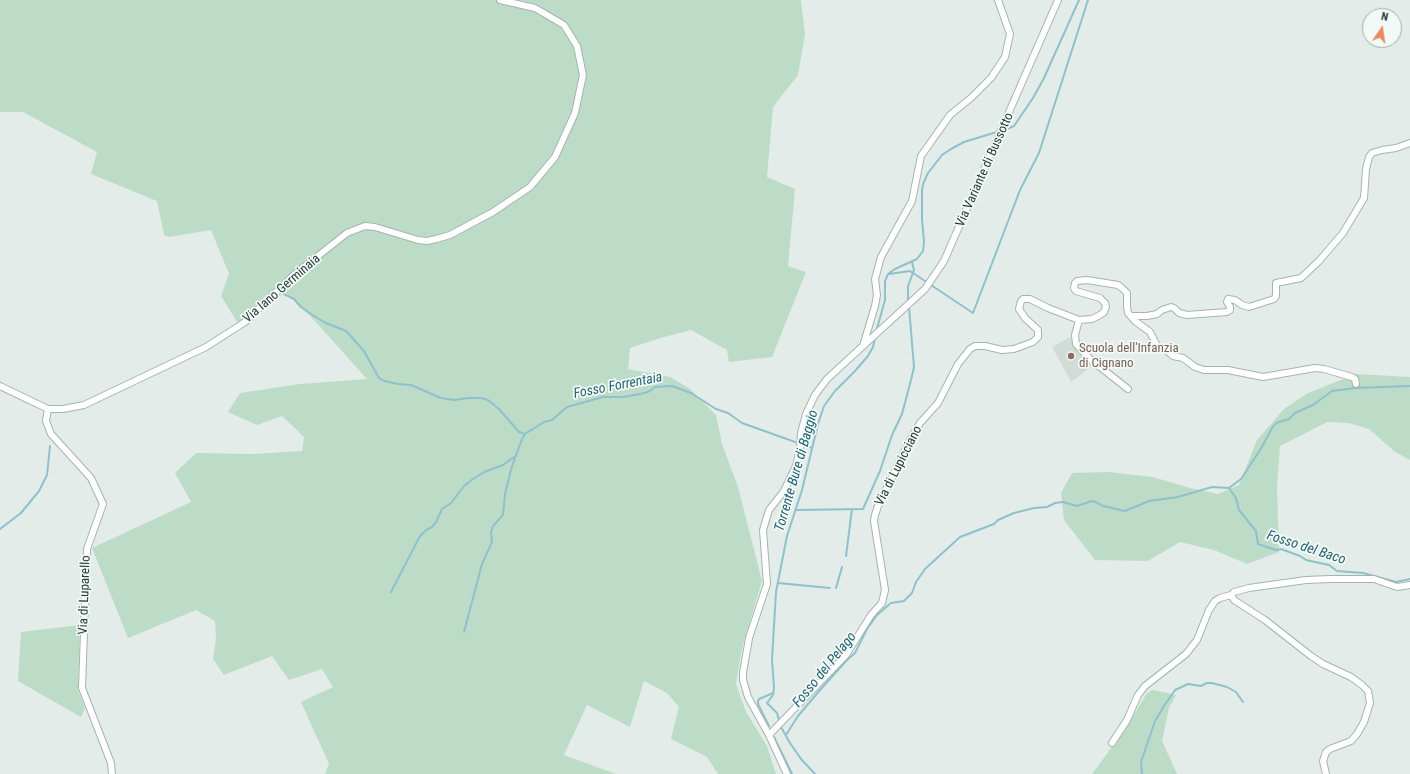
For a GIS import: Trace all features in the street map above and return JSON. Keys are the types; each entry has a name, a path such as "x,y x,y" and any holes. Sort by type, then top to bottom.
{"street":[{"name":"Via Iano Germinaia","path":"0,386 48,409 63,409 84,405 206,347 245,322 294,275 347,233 365,226 418,240 428,241 436,239 450,235 493,212 530,187 555,157 575,113 583,75 577,46 564,25 535,8 500,0"},
{"path":"863,346 875,306 877,295 875,279 881,257 912,201 922,156 950,115 972,97 991,78 1005,57 1010,34 998,0"},
{"name":"Via Variante di Bussotto","path":"787,774 748,697 743,680 749,638 767,584 763,530 770,510 784,492 796,466 800,448 801,432 806,414 815,395 827,379 925,289 944,261 1058,0"},
{"path":"1131,316 1147,316 1157,314 1162,310 1171,307 1179,313 1187,315 1227,312 1230,310 1227,302 1228,299 1235,300 1242,305 1249,307 1274,299 1276,296 1276,283 1301,278 1320,261 1343,233 1364,198 1366,169 1369,157 1372,153 1396,148 1410,143"},
{"path":"1128,389 1090,359 1076,344 1075,335 1079,320 1092,319 1100,315 1106,307 1104,300 1100,298 1076,292 1074,286 1077,280 1111,284 1122,288 1127,293 1127,310 1135,321 1150,332 1158,348 1165,349 1171,355 1183,358 1195,368 1228,370 1263,377 1315,368 1333,370 1352,377 1356,384"},
{"name":"Via di Lupicciano","path":"768,735 846,655 871,615 882,603 885,590 874,521 878,506 910,440 920,423 938,403 962,358 975,346 980,345 1009,350 1021,347 1036,340 1038,337 1038,330 1025,318 1019,309 1020,301 1023,299 1030,299 1079,320"},
{"name":"Via di Luparello","path":"48,409 46,421 51,434 91,478 104,504 87,549 82,688 110,763 112,774"},
{"path":"1112,743 1127,720 1138,695 1145,686 1186,654 1197,640 1209,610 1215,601 1220,598 1249,588 1330,578 1374,579 1397,587 1410,585"},
{"path":"1231,595 1234,600 1265,620 1311,656 1323,664 1351,677 1368,691 1370,703 1364,722 1351,741 1326,752 1323,761 1323,768 1326,774"}],"shaded area":[{"name":"Scuola dell'Infanzia di Cignano","path":"1070,337 1092,366 1071,382 1052,347"}],"green space":[{"path":"0,0 801,0 805,34 798,75 773,107 767,177 795,189 788,266 806,272 772,357 729,362 727,350 691,330 630,348 628,369 670,377 689,388 716,415 722,444 738,487 762,581 742,648 736,684 746,712 767,746 776,774 718,774 707,757 671,739 679,707 667,693 644,681 630,727 587,705 564,755 616,774 325,774 329,764 301,702 333,687 322,669 289,680 272,656 224,675 213,659 216,638 215,621 196,610 128,638 92,548 191,502 175,473 196,453 253,454 302,451 304,437 282,416 257,425 228,412 240,393 300,384 367,379 313,319 285,292 241,328 221,296 229,274 211,230 169,237 164,235 157,201 91,174 97,152 23,112 0,112"},
{"path":"1356,374 1410,377 1410,460 1395,452 1369,429 1349,423 1327,422 1280,446 1277,488 1279,552 1247,564 1214,550 1180,542 1148,561 1095,560 1064,520 1061,493 1072,473 1109,472 1153,477 1190,488 1218,494 1239,485 1257,440 1284,409 1308,393"},
{"path":"80,625 78,690 85,708 81,717 18,681 21,632"},
{"path":"1153,690 1176,695 1169,708 1162,741 1177,774 1092,774 1126,728 1147,693"}],"waterway":[{"name":"Torrente Bure di Baggio","path":"1004,130 1014,126 1033,98 1044,78 1079,0"},
{"path":"889,274 910,271 973,313 1020,190 1039,153 1088,0"},
{"name":"Torrente Bure di Baggio","path":"876,332 885,300 885,281 888,274 895,269 917,259 923,251 922,191 923,184 928,173 942,155 951,149 964,142 1000,131"},
{"path":"908,302 908,286 914,270 912,262"},
{"name":"Fosso Forrentaia","path":"284,294 294,299 301,307 314,316 326,323 346,331 364,351 379,378 384,381 411,385 441,398 454,400 481,398 488,400 499,409 519,432 525,434"},
{"path":"796,510 863,509 880,471 892,435 902,414 914,367 909,307"},
{"name":"Torrente Bure di Baggio","path":"815,774 801,759 790,743 781,727 777,713 767,703 773,695 774,688 772,659 776,592 787,536 802,490 818,424 824,406 835,391 868,356 873,347 875,338"},
{"name":"Fosso Forrentaia","path":"464,632 482,564 492,542 491,533 493,526 503,515 505,494 512,466 522,439 525,434 544,422 552,420 567,407 603,397 623,397 648,392 655,387 672,386 691,393 716,409 728,413 742,423 812,448"},
{"name":"Fosso del Pelago","path":"786,735 798,716 847,660 855,653 867,629 877,615 891,603 904,601 912,593 916,582 925,569 960,537 994,524 998,520 1014,513 1034,508 1047,507 1055,503 1063,502 1077,506 1092,501 1103,506 1125,511 1149,501 1178,497 1212,487 1229,488 1241,479 1276,423 1289,419 1295,413 1313,405 1332,391 1355,388 1410,386"},
{"path":"0,529 21,513 39,491 47,475 50,446"},
{"path":"391,592 420,536 432,527 442,509 451,503 464,486 473,479 484,472 503,465 514,457"},
{"name":"Fosso del Baco","path":"1229,488 1236,498 1239,510 1256,531 1258,544 1276,550 1281,549 1300,556 1306,560 1329,565 1337,571 1363,573 1396,582 1410,579"},
{"path":"846,556 852,509"},
{"path":"836,588 842,567"},
{"path":"778,583 830,588"},
{"path":"1142,774 1141,762 1155,721 1175,690 1188,684 1201,686 1207,683 1212,683 1227,687 1236,692 1243,702"},
{"path":"769,726 758,704 758,701 759,699 773,693"},
{"path":"774,737 792,774"}],"place":[{"name":"Scuola dell'Infanzia di Cignano","path":"1071,356"}]}
